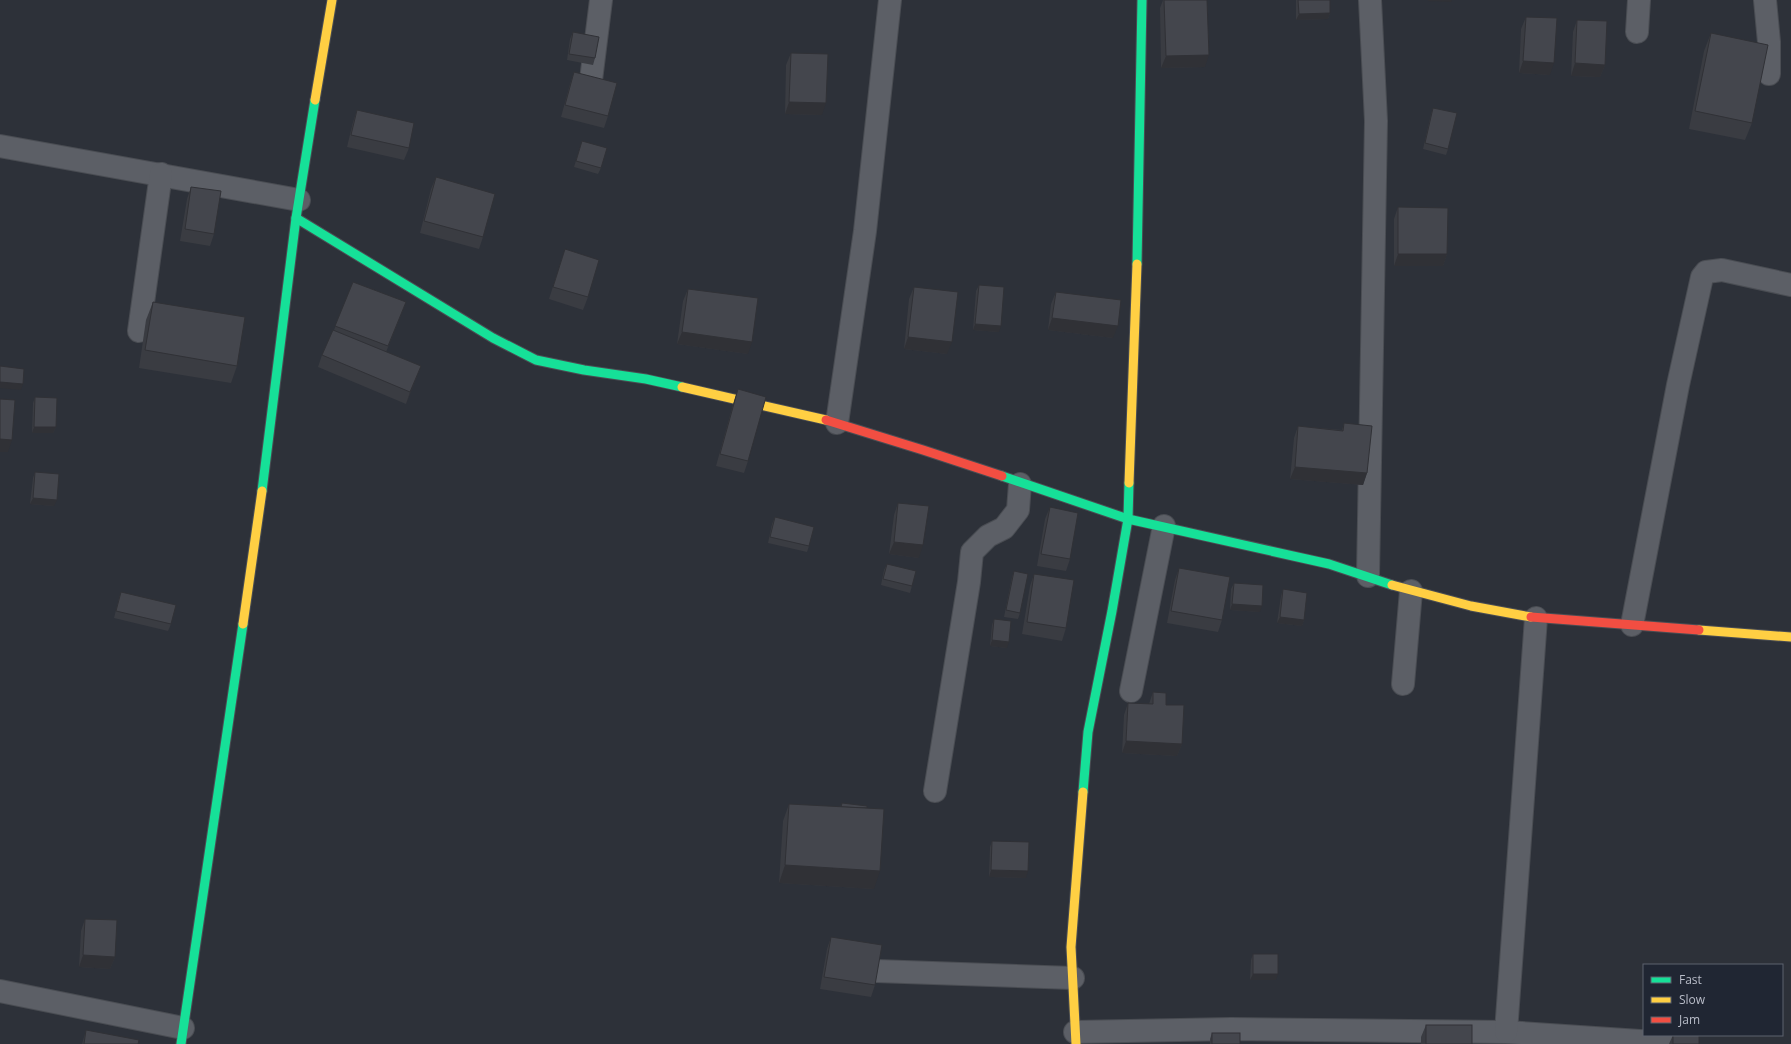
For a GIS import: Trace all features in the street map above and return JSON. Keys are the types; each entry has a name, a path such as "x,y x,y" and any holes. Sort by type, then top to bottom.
{"street":[{"path":"0,991 182,1036 262,493 298,209 332,0"},
{"path":"590,88 601,0"},
{"path":"837,423 865,231 890,0"},
{"path":"1142,0 1136,315 1128,519 1112,611 1088,732 1071,947 1074,978 1075,1038 1232,1028 1506,1032 1685,1044"},
{"path":"1368,576 1376,121 1370,0"},
{"path":"1637,32 1639,0"},
{"path":"1765,0 1769,42 1769,74"},
{"path":"0,146 161,174 298,209 493,338 536,360 584,370 646,379 837,423 923,450 1020,484 1128,519 1329,564 1411,591 1471,606 1536,618 1791,637"},
{"path":"139,331 161,174"},
{"path":"1632,625 1678,385 1702,277 1706,272 1722,270 1790,280"},
{"path":"935,791 969,582 972,552 988,536 1004,528 1018,510 1020,484"},
{"path":"1131,691 1164,526"},
{"path":"1403,684 1411,591"},
{"path":"1506,1032 1536,618"},
{"path":"840,970 1074,978"}],"building":[{"path":"1164,0 1207,0 1209,55 1166,56"},
{"path":"1298,0 1330,0 1330,13 1299,14"},
{"path":"1526,17 1557,18 1554,63 1523,61"},
{"path":"1577,20 1607,21 1605,65 1575,63"},
{"path":"573,32 599,37 595,58 569,54"},
{"path":"1711,33 1768,45 1752,123 1695,111"},
{"path":"791,53 828,54 826,103 789,102"},
{"path":"574,72 617,83 608,116 565,105"},
{"path":"1433,108 1457,113 1448,149 1425,143"},
{"path":"357,110 414,123 409,148 351,135"},
{"path":"582,141 607,148 601,168 576,161"},
{"path":"436,177 495,194 483,237 424,221"},
{"path":"191,187 221,191 214,234 185,229"},
{"path":"1398,207 1448,208 1447,254 1398,254"},
{"path":"565,249 599,260 588,297 553,287"},
{"path":"353,282 406,302 388,346 335,326"},
{"path":"979,285 1004,287 1001,326 975,324"},
{"path":"914,287 958,292 952,342 908,337"},
{"path":"688,289 758,298 752,342 682,332"},
{"path":"1056,292 1121,300 1118,326 1052,318"},
{"path":"153,302 245,317 237,366 145,350"},
{"path":"333,330 421,366 410,392 322,355"},
{"path":"0,366 24,369 23,384 0,382"},
{"path":"738,389 766,397 748,461 720,454"},
{"path":"35,397 57,398 56,427 34,427"},
{"path":"0,399 15,400 12,440 0,439"},
{"path":"1344,423 1372,426 1367,473 1295,467 1298,426 1343,431"},
{"path":"35,472 59,474 57,500 33,498"},
{"path":"898,503 929,506 923,545 894,542"},
{"path":"1050,507 1078,513 1070,559 1041,554"},
{"path":"775,517 814,527 809,546 770,537"},
{"path":"887,564 916,571 912,586 883,579"},
{"path":"1179,568 1230,577 1222,620 1171,611"},
{"path":"1014,571 1028,574 1020,613 1006,610"},
{"path":"1034,574 1074,580 1066,628 1027,622"},
{"path":"1234,583 1263,585 1262,606 1232,604"},
{"path":"1283,589 1307,593 1304,620 1280,617"},
{"path":"121,592 176,605 171,624 116,611"},
{"path":"994,619 1011,621 1009,642 992,640"},
{"path":"1153,692 1166,693 1166,705 1184,705 1182,744 1126,741 1128,703 1153,704"},
{"path":"842,803 867,806 867,808 841,807"},
{"path":"789,804 884,809 880,871 785,865"},
{"path":"992,841 1029,842 1028,871 991,870"},
{"path":"85,919 117,920 115,957 83,955"},
{"path":"831,937 882,945 875,985 824,977"},
{"path":"1253,954 1278,954 1278,974 1253,974"},
{"path":"1426,1025 1472,1025 1472,1044 1426,1044"},
{"path":"86,1030 139,1040 138,1044 84,1044"},
{"path":"1212,1033 1240,1033 1240,1044 1212,1044"},
{"path":"1673,1036 1699,1036 1699,1044 1673,1044"}],"traffic: fast":[{"path":"1137,264 1142,0"},
{"path":"262,491 296,218 315,100"},
{"path":"296,218 493,338 536,360 584,370 646,379 682,387"},
{"path":"1002,476 1128,519 1329,564 1392,585"},
{"path":"1083,792 1088,732 1112,611 1128,519 1129,483"},
{"path":"181,1044 243,624"}],"traffic: slow":[{"path":"315,100 332,0"},
{"path":"1129,483 1137,264"},
{"path":"682,387 826,420"},
{"path":"243,624 262,491"},
{"path":"1392,585 1471,606 1531,617"},
{"path":"1699,630 1791,637"},
{"path":"1076,1044 1071,947 1083,792"}],"traffic: jam":[{"path":"826,420 1002,476"},
{"path":"1531,617 1699,630"}]}
